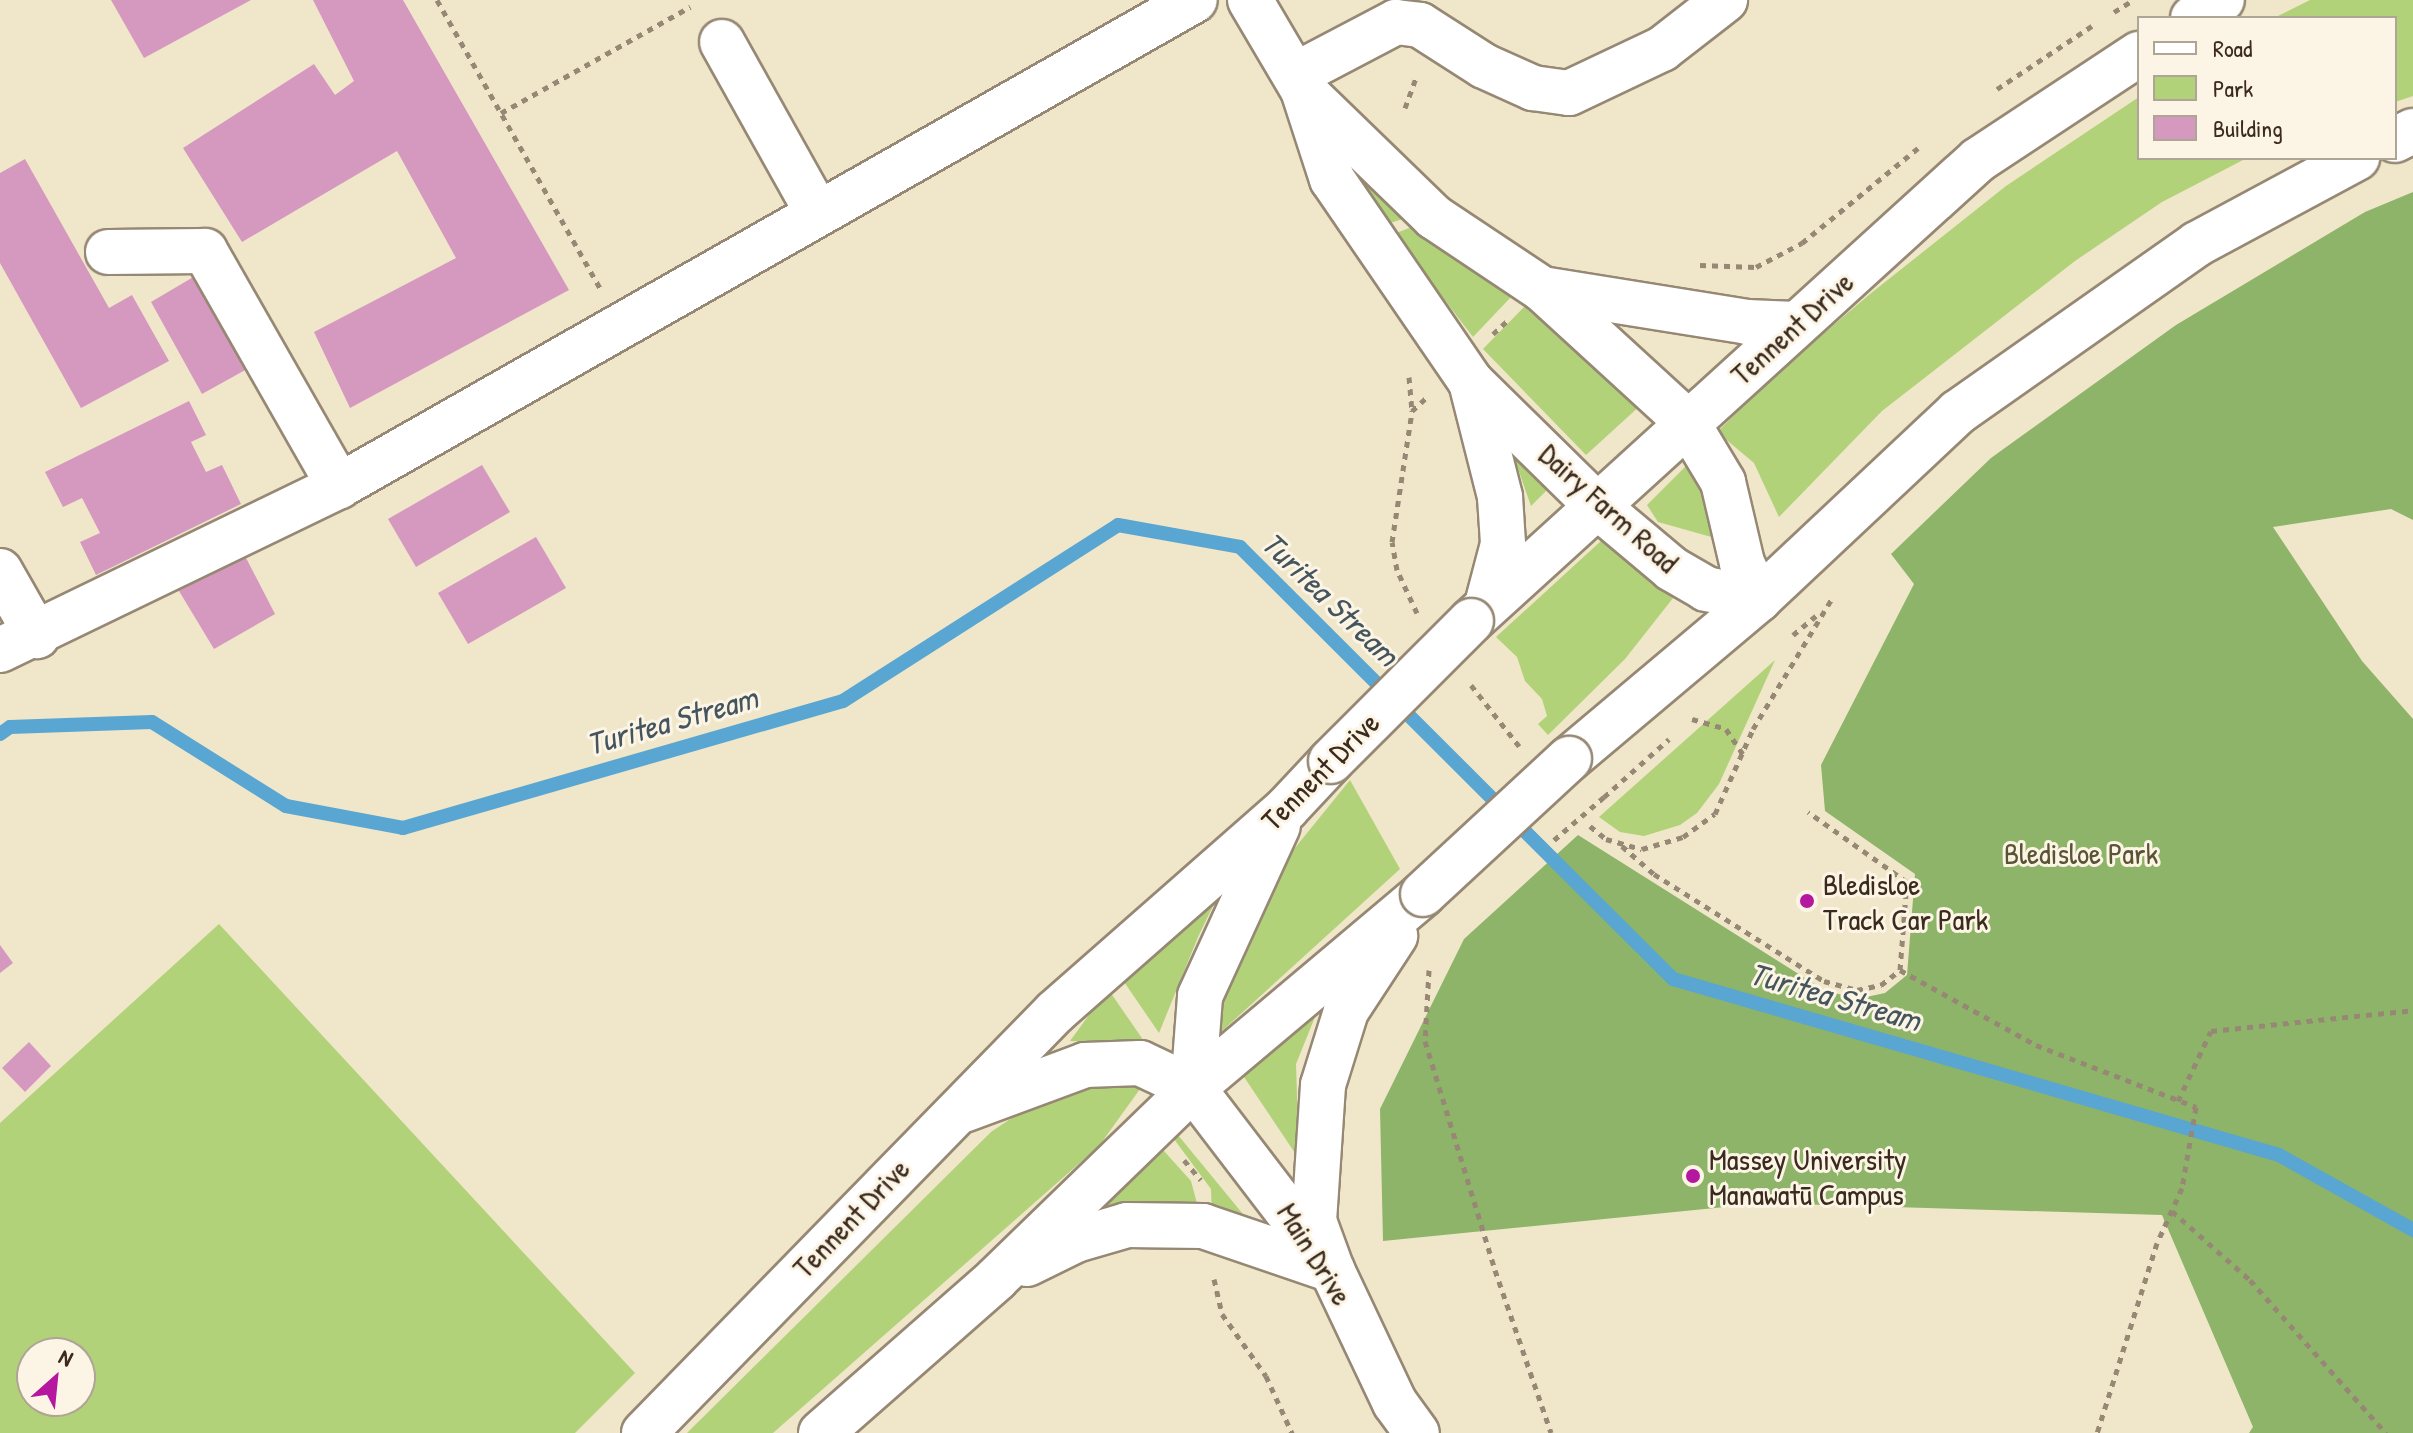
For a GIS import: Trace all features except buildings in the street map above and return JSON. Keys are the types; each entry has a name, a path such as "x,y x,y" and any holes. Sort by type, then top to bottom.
{"main road":[{"path":"0,571 19,643 339,486 1195,0"},
{"name":"Dairy Farm Road","path":"1250,0 1299,82 1332,179 1454,385 1500,497 1503,544 1479,613"},
{"path":"1299,82 1396,22 1420,25 1484,66 1533,88 1569,93 1662,49 1725,0"},
{"path":"2196,16 2222,0"},
{"path":"722,42 817,212"},
{"name":"Tennent Drive","path":"644,1433 954,1114 1092,977 1287,808 1479,613 1978,160 2137,55"},
{"name":"Dairy Farm Road","path":"1299,82 1434,217 1542,289 1687,422 1723,482 1743,549 1742,563 1759,599"},
{"path":"821,1433 996,1279 1193,1088 1423,894 1569,759 1759,599 1958,412 2197,244 2353,160"},
{"path":"108,252 205,251 339,486"},
{"name":"Dairy Farm Road","path":"1542,289 1747,322 1796,324"},
{"name":"Dairy Farm Road","path":"1454,385 1672,569 1706,589 1759,599"},
{"path":"1193,1088 1200,996 1287,808"},
{"path":"1332,1270 1314,1221 1323,1085 1346,1011 1423,894"},
{"path":"954,1114 1085,1065 1140,1063 1193,1088"},
{"name":"Main Drive","path":"1193,1088 1332,1270 1395,1403 1417,1433"},
{"path":"996,1279 1076,1240 1127,1225 1203,1226 1332,1270"}],"path":[{"path":"437,0 623,327"},
{"path":"2108,16 2133,0"},
{"path":"501,113 698,2"},
{"path":"1984,99 2095,24"},
{"path":"1696,265 1756,267 1802,243 1923,145"},
{"path":"1424,623 1397,570 1392,542 1412,411 1454,385"},
{"path":"1622,845 1660,847 1697,828 1715,814 1753,729 1842,585"},
{"path":"1460,671 1526,755"},
{"path":"1692,719 1726,729 1743,756"},
{"path":"1590,826 1622,845 1654,874 1824,981 1857,990 1881,985 1900,970 1907,882 1808,812"},
{"path":"1429,962 1425,1041 1551,1433"},
{"path":"1900,970 2036,1045 2196,1107 2182,1188 2097,1433"},
{"path":"2178,1101 2211,1031 2413,1010"},
{"path":"2172,1211 2250,1280 2386,1433"},
{"path":"1222,1314 1266,1376 1292,1433"}],"green space":[{"path":"2310,0 2413,0 2413,96 2397,101 2397,16 2278,16"},
{"path":"2137,98 2137,160 2243,160 2162,202 2075,261 1882,411 1779,517 1754,463 1717,432 1777,373 2006,186"},
{"path":"1330,137 1409,217 1387,224"},
{"name":"Bledisloe Park","path":"2413,192 2413,520 2391,509 2273,527 2362,661 2413,719 2413,1433 2249,1433 2253,1427 2162,1215 1765,1203 1383,1241 1380,1109 1464,939 1578,835 1824,990 1857,999 1885,993 1907,975 1915,874 1825,811 1821,765 1914,584 1891,554 1991,458 2176,325 2365,212"},
{"path":"1419,224 1511,297 1473,337 1394,234"},
{"path":"1526,305 1591,354 1642,404 1586,455 1483,349"},
{"path":"1498,426 1557,480 1531,506 1515,460"},
{"path":"1695,457 1715,538 1658,522 1647,505"},
{"path":"1613,530 1677,593 1625,659 1548,735 1538,724 1547,716 1542,699 1525,681 1517,657 1496,637"},
{"path":"1775,660 1719,784 1697,813 1680,825 1644,836 1620,832 1599,817"},
{"path":"1350,780 1400,869 1211,1041 1210,1023 1265,885"},
{"path":"1228,875 1198,937 1159,1033 1120,976"},
{"path":"219,924 635,1373 575,1433 0,1433 0,1123"},
{"path":"1108,989 1146,1044 1070,1041"},
{"path":"1319,1007 1296,1064 1299,1159 1238,1068"},
{"path":"1145,1082 1099,1146 773,1433 687,1433 991,1132 1031,1105 1074,1088"},
{"path":"1173,1129 1261,1236 1212,1215 1211,1189 1168,1131"},
{"path":"1155,1141 1191,1181 1199,1211 1061,1223"}],"waterway":[{"name":"Turitea Stream","path":"0,734 10,727 152,722 286,806 403,828 843,701 1118,525 1240,547 1673,979 2279,1155 2413,1230"}],"place":[{"name":"Bledisloe Track Car Park","path":"1807,901"},
{"name":"Massey University Manawatū Campus","path":"1693,1176"}]}
